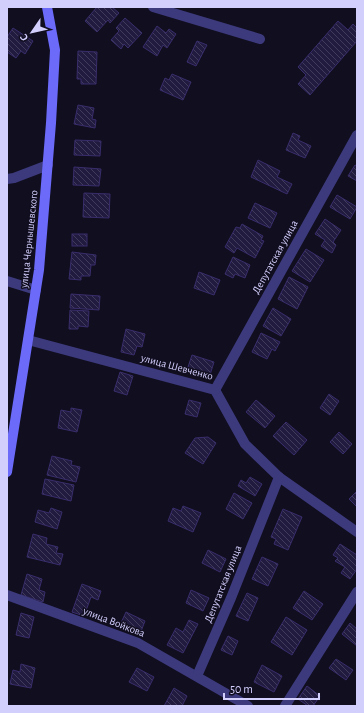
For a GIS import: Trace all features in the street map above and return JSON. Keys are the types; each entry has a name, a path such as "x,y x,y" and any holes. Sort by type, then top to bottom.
{"street":[{"name":"улица Чернышевского","path":"7,472 39,270 48,165 55,50 47,7"},
{"path":"153,7 260,38"},
{"name":"Депутатская улица","path":"215,390 357,135"},
{"path":"7,179 14,178 48,165"},
{"path":"7,281 36,290"},
{"name":"улица Шевченко","path":"28,340 215,390 245,444 279,477 357,532"},
{"name":"Депутатская улица","path":"197,676 231,598 279,477"},
{"path":"285,706 357,592"},
{"name":"улица Войкова","path":"7,595 138,643 248,706"}],"building":[{"path":"97,7 112,7 119,13 110,23 108,20 97,32 85,21"},
{"path":"125,18 142,33 128,48 124,44 121,49 111,40 119,31 116,28"},
{"path":"338,21 348,30 353,24 357,28 357,41 310,95 298,84 306,75 298,67"},
{"path":"157,26 166,33 169,29 176,34 167,48 163,45 157,56 143,47"},
{"path":"13,28 33,41 25,54 21,51 16,58 7,52 7,37"},
{"path":"197,41 207,45 196,66 187,62"},
{"path":"78,51 97,52 96,84 81,84 81,79 77,79"},
{"path":"172,74 191,82 183,100 160,90 165,78 169,80"},
{"path":"78,105 94,108 92,119 96,120 95,128 74,124"},
{"path":"293,133 300,136 298,140 311,146 305,158 286,150"},
{"path":"75,140 101,141 100,156 74,155"},
{"path":"258,160 280,171 277,177 292,184 287,194 251,177"},
{"path":"355,165 357,166 357,181 348,176"},
{"path":"74,167 101,169 99,186 73,185"},
{"path":"84,193 110,194 109,218 83,217"},
{"path":"337,195 357,207 350,219 330,207"},
{"path":"255,203 277,213 270,228 248,218"},
{"path":"325,219 341,230 333,242 336,245 332,253 321,246 325,240 315,234"},
{"path":"242,224 263,236 261,240 264,241 255,258 237,248 234,253 225,247 236,227 240,228"},
{"path":"72,234 87,234 87,246 72,246"},
{"path":"306,249 324,260 310,282 292,271"},
{"path":"72,252 96,255 95,265 91,265 90,276 81,276 81,280 69,279"},
{"path":"233,257 250,265 245,278 235,274 233,278 225,274"},
{"path":"199,272 220,280 214,295 194,288"},
{"path":"289,277 308,287 297,309 278,299"},
{"path":"71,294 100,296 99,310 70,308"},
{"path":"273,308 291,319 281,336 263,326"},
{"path":"70,310 89,311 88,327 78,326 78,329 69,329"},
{"path":"126,329 145,334 142,347 137,346 134,355 121,352"},
{"path":"261,333 280,342 275,351 272,349 267,359 252,352"},
{"path":"192,355 214,362 209,378 187,370"},
{"path":"120,372 133,376 127,395 114,391"},
{"path":"329,394 339,401 330,415 320,408"},
{"path":"189,400 201,403 197,417 185,414"},
{"path":"256,400 275,416 265,428 246,412"},
{"path":"71,408 82,410 77,432 58,428 61,410 71,412"},
{"path":"286,422 307,440 294,455 273,436"},
{"path":"339,432 352,444 343,454 330,442"},
{"path":"208,437 216,443 203,464 185,453 195,438"},
{"path":"52,456 72,461 71,465 80,467 76,482 47,475"},
{"path":"250,477 262,484 255,496 238,486 241,480 246,483"},
{"path":"45,479 74,485 71,501 42,494"},
{"path":"357,491 357,507 349,499"},
{"path":"234,493 252,503 243,519 226,509"},
{"path":"183,506 201,513 193,532 168,521 173,508 181,511"},
{"path":"51,508 62,512 57,529 35,522 38,510 49,513"},
{"path":"283,509 302,517 288,550 274,544 276,539 271,537"},
{"path":"33,534 47,538 46,544 58,547 56,553 63,554 60,565 27,557"},
{"path":"340,544 357,555 357,569 350,579 341,573 345,567 335,561 338,558 333,555"},
{"path":"208,550 226,559 220,572 202,563"},
{"path":"262,557 278,564 268,586 252,579"},
{"path":"27,574 42,579 39,590 45,592 43,602 21,595"},
{"path":"82,584 101,591 98,600 91,597 84,616 72,612"},
{"path":"191,590 209,598 203,611 186,603"},
{"path":"304,591 323,604 312,620 293,608"},
{"path":"247,593 258,598 248,621 236,616"},
{"path":"126,612 145,621 140,634 120,625"},
{"path":"21,613 34,617 29,638 16,635"},
{"path":"286,617 307,630 292,655 271,642"},
{"path":"189,620 198,624 183,653 167,645 176,628 183,632"},
{"path":"350,623 357,629 357,646 342,634"},
{"path":"228,636 238,641 232,655 221,650"},
{"path":"336,659 353,670 346,680 329,668"},
{"path":"21,664 35,668 31,688 10,684 13,670 20,672"},
{"path":"262,665 282,676 274,692 254,682"},
{"path":"137,668 154,677 147,691 129,682"},
{"path":"307,686 320,696 313,706 308,706 298,699"},
{"path":"174,688 187,696 182,706 164,706"}]}
